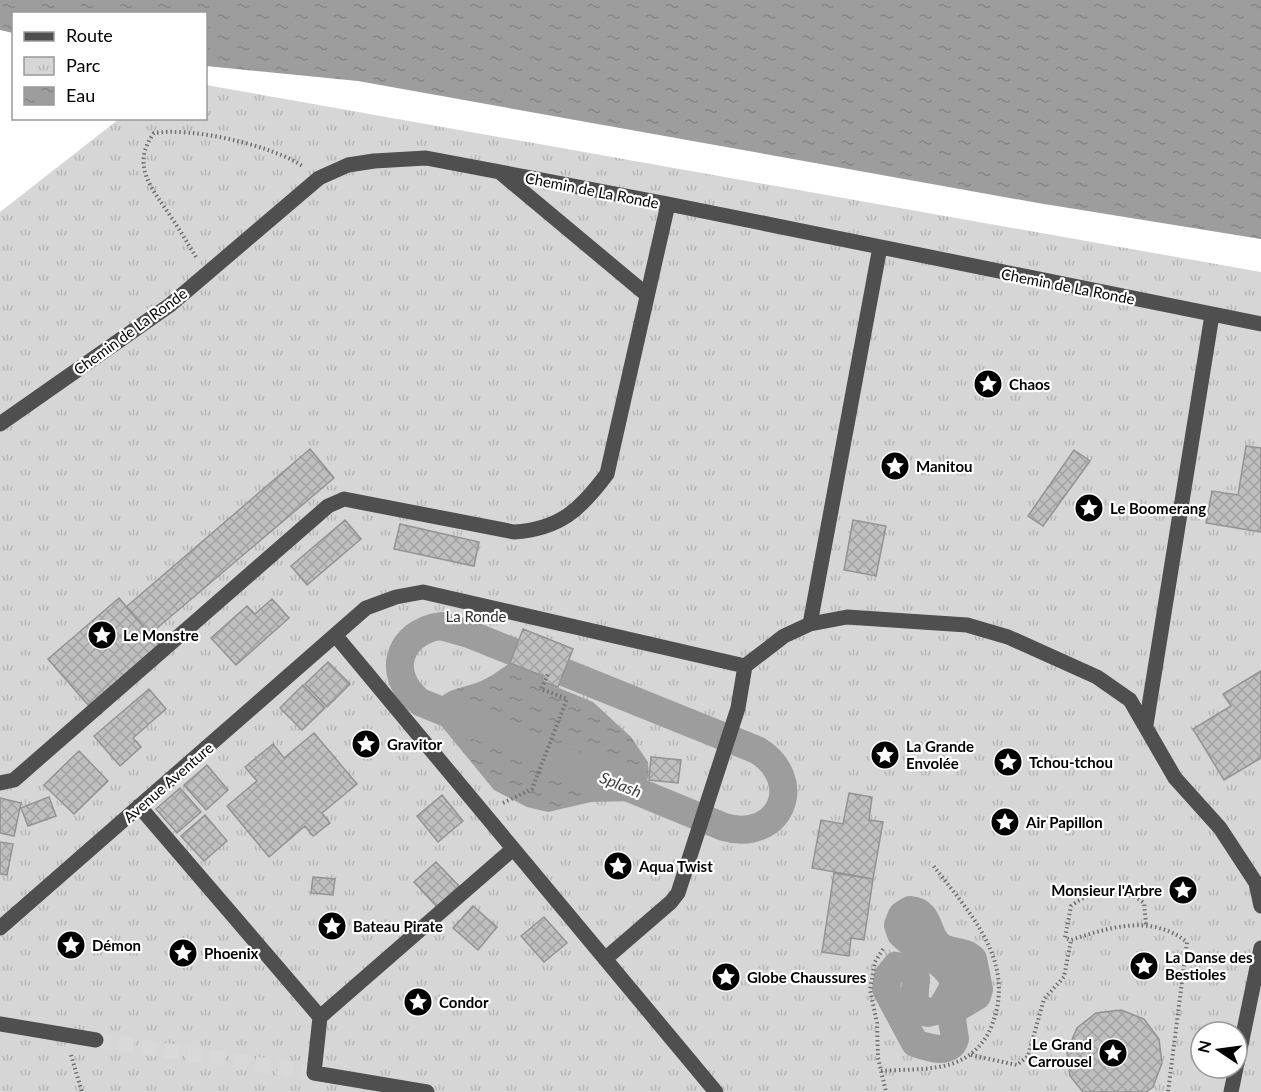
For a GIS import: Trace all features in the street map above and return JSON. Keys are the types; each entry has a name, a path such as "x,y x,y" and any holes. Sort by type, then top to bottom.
{"street":[{"name":"Chemin de La Ronde","path":"0,424 170,305 319,178 348,165 374,161 426,158 668,204 1261,324"},
{"path":"500,172 647,295"},
{"path":"0,783 14,780 328,506 344,499 514,532 541,530 569,516 591,495 607,474 668,204"},
{"path":"810,624 880,248"},
{"path":"1146,725 1212,315"},
{"name":"Avenue Aventure","path":"0,928 366,608 396,597 423,592 745,666"},
{"path":"605,959 671,902 678,893 738,708 745,666 784,636 810,624 848,617 967,625 1008,636 1097,677 1130,700 1175,778 1220,828 1258,884 1261,906"},
{"path":"336,636 716,1092"},
{"path":"139,806 320,1017"},
{"path":"428,1092 314,1073 320,1017 513,849"},
{"path":"1246,1020 1261,948"},
{"path":"0,1024 96,1040"}],"path":[{"path":"206,274 150,188 142,165 144,146 154,133 172,130 252,144 287,155 319,178"},
{"path":"483,813 532,789 567,699 541,689 548,675"},
{"path":"881,1071 941,1066 970,1055 980,1046 997,1012 1001,993 999,975 992,951 980,926 932,864"},
{"path":"1146,924 1144,903 1131,893 1116,890 1096,892 1071,906 1065,938 1071,940 1128,924 1146,924 1174,932 1186,942 1168,1092"},
{"path":"970,1055 1017,1065 1028,1056 1044,999 1064,977 1071,940"},
{"path":"883,949 875,962 870,990 877,1023 876,1042 886,1092"},
{"path":"64,1035 82,1092"}],"green space":[{"name":"La Ronde","path":"207,85 1261,272 1261,1092 0,1092 0,212 118,120 207,120"}],"water":[{"path":"0,0 1261,0 1261,239 1038,203 358,81 207,66 207,12 12,12 12,33 0,30"},
{"path":"510,663 543,676 542,681 593,702 631,737 648,762 649,776 637,801 591,802 548,812 527,807 494,790 431,713 435,704 445,694 485,679"}],"building":[{"path":"1246,446 1261,448 1261,532 1206,523 1212,491 1238,495"},
{"path":"310,449 334,478 150,634 126,607"},
{"path":"1074,450 1090,461 1043,526 1028,516"},
{"path":"345,520 361,539 307,585 291,566"},
{"path":"853,520 886,526 876,576 844,570"},
{"path":"400,524 479,542 474,566 394,549"},
{"path":"119,598 159,645 89,706 48,659"},
{"path":"272,599 289,618 236,665 211,638 247,606 255,614"},
{"path":"523,629 573,649 558,687 542,681 543,676 510,663"},
{"path":"328,662 350,684 327,707 305,684"},
{"path":"1261,671 1261,758 1224,780 1193,729 1231,706 1223,694"},
{"path":"303,685 325,708 302,730 280,708"},
{"path":"149,689 166,709 133,738 141,747 120,766 94,736"},
{"path":"314,733 357,784 322,813 330,823 313,836 305,826 269,857 227,806 257,781 245,767 273,744 284,758"},
{"path":"79,751 108,781 74,814 44,785"},
{"path":"651,757 681,760 678,783 649,780"},
{"path":"207,765 228,790 206,810 184,785"},
{"path":"180,788 201,812 177,833 156,809"},
{"path":"849,793 872,797 869,820 883,822 873,879 812,868 821,820 843,824"},
{"path":"442,795 463,821 438,842 417,816"},
{"path":"49,797 56,816 28,826 21,808"},
{"path":"0,798 21,803 14,836 0,833"},
{"path":"205,815 227,841 204,861 181,836"},
{"path":"0,842 13,844 7,875 0,874"},
{"path":"436,862 460,887 438,908 414,882"},
{"path":"834,873 873,879 864,940 851,938 849,956 822,952"},
{"path":"313,877 335,879 333,895 311,893"},
{"path":"473,906 497,927 478,950 453,928"},
{"path":"544,917 567,943 544,962 521,936"},
{"path":"1121,1010 1144,1019 1159,1039 1162,1063 1153,1087 1146,1092 1083,1092 1070,1076 1067,1051 1077,1028 1096,1013"}],"waterway":[{"name":"Splash","path":"441,626 469,634 757,750 772,763 781,777 783,792 780,806 772,818 760,826 744,830 724,827 420,702 402,680 401,656 406,646 415,637 426,630 441,626"},
{"path":"910,910 922,915 939,945 973,959 979,989 977,996 955,1009 952,1019 955,1039 952,1044 943,1049 915,1043 886,989 888,976 896,966 910,970 916,978 914,1004 928,1013 940,1010 953,985 952,978 941,964 901,934 898,925 902,915 910,910"}],"tunnel":[{"path":"96,1040 314,1073"}],"place":[{"name":"Chaos","path":"988,384"},
{"name":"Manitou","path":"895,466"},
{"name":"Le Boomerang","path":"1089,508"},
{"name":"Le Monstre","path":"102,635"},
{"name":"Gravitor","path":"366,744"},
{"name":"La Grande Envolée","path":"885,755"},
{"name":"Tchou-tchou","path":"1008,762"},
{"name":"Air Papillon","path":"1005,822"},
{"name":"Aqua Twist","path":"618,866"},
{"name":"Monsieur l'Arbre","path":"1183,890"},
{"name":"Bateau Pirate","path":"332,926"},
{"name":"Démon","path":"71,945"},
{"name":"Phoenix","path":"183,953"},
{"name":"La Danse des Bestioles","path":"1144,966"},
{"name":"Globe Chaussures","path":"726,977"},
{"name":"Condor","path":"418,1002"},
{"name":"Le Grand Carrousel","path":"1113,1053"}]}
